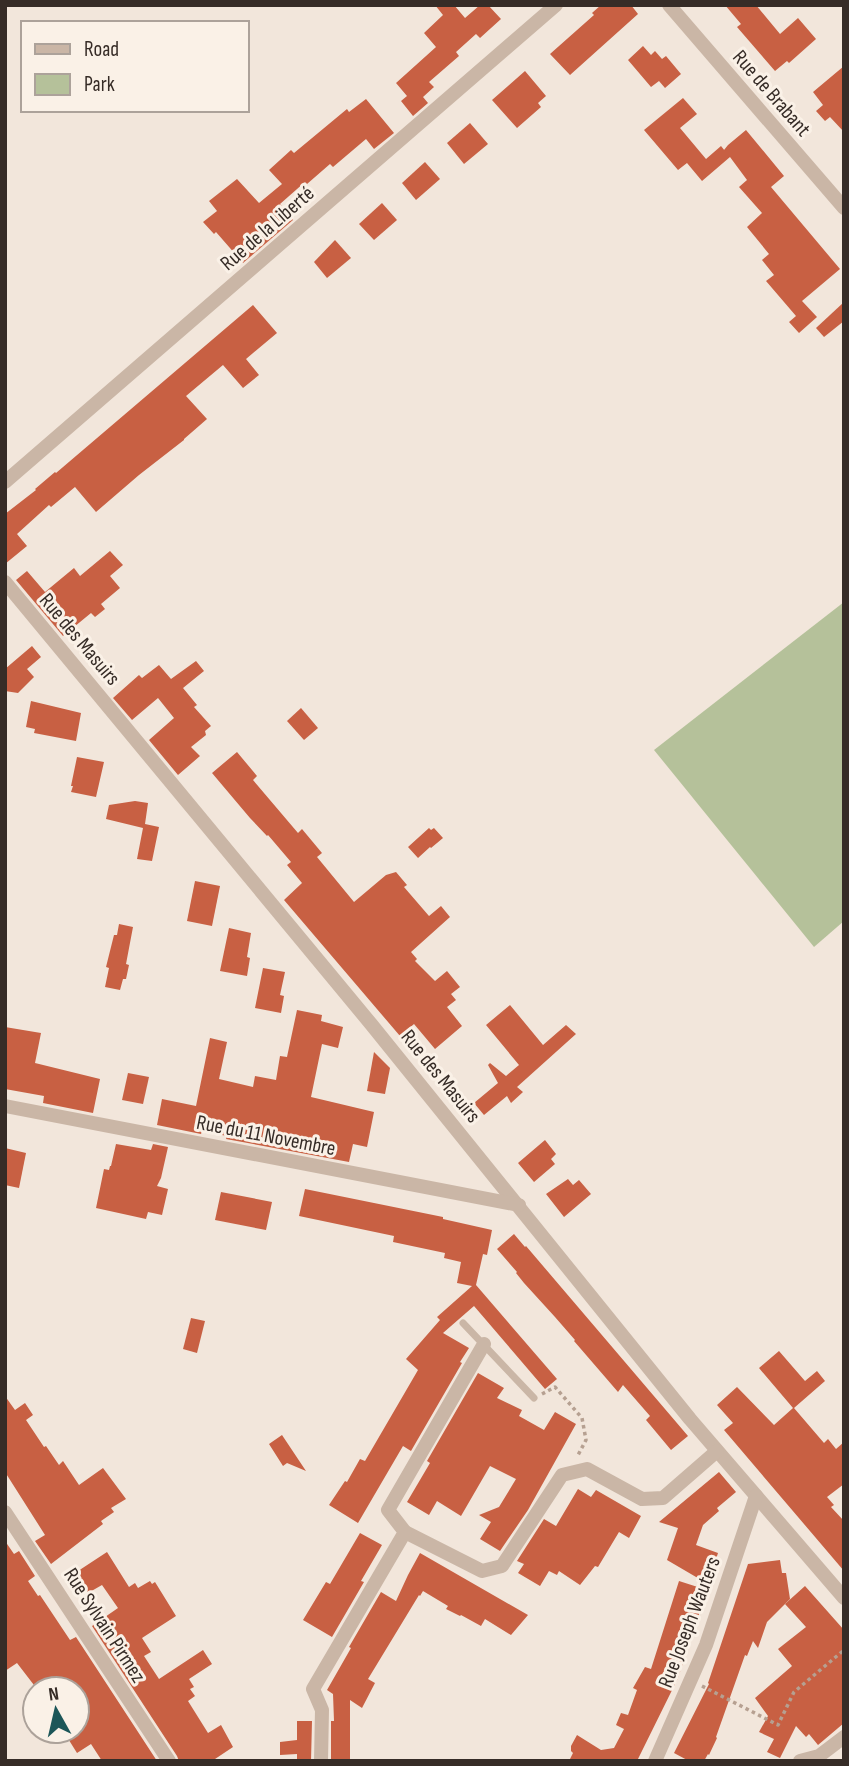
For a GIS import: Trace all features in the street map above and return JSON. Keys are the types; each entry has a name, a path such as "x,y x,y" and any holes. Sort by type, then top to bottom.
{"street":[{"name":"Rue de la Liberté","path":"5,482 556,5"},
{"name":"Rue de Brabant","path":"669,5 844,208"},
{"name":"Rue des Masuirs","path":"5,582 362,1013 717,1451 844,1598"},
{"name":"Rue du 11 Novembre","path":"5,1106 519,1205"},
{"path":"484,1344 388,1510 405,1532 482,1571 502,1566 562,1475 587,1469 642,1499 663,1499 717,1451"},
{"name":"Rue Joseph Wauters","path":"655,1761 706,1645 756,1496"},
{"name":"Rue Sylvain Pirmez","path":"5,1512 169,1761"},
{"path":"321,1761 322,1710 313,1689 405,1532"},
{"path":"800,1761 819,1756 844,1737"}],"lane":[{"path":"463,1323 534,1398"}],"path":[{"path":"534,1398 555,1387 582,1418 586,1440 569,1473"},
{"path":"691,1680 778,1725 794,1692 844,1650"}],"green space":[{"path":"844,602 844,921 814,947 654,750"}],"building":[{"path":"435,5 454,5 465,18 480,5 488,5 501,19 480,38 476,34 456,52 459,56 429,82 434,87 423,97 428,103 413,116 401,101 407,96 396,83 436,47 424,33 443,15"},
{"path":"601,5 631,5 638,14 570,75 550,54 594,15 592,13"},
{"path":"725,5 756,5 780,34 798,18 816,39 789,63 787,61 775,71 737,27 741,24"},
{"path":"643,46 651,55 655,51 662,59 666,56 681,74 665,88 659,81 651,87 628,60"},
{"path":"844,66 844,132 830,117 825,121 816,111 823,105 813,92"},
{"path":"525,71 546,96 538,103 541,107 517,128 492,100"},
{"path":"683,98 697,114 680,128 706,159 721,146 724,150 746,130 784,176 771,187 840,269 802,301 817,317 799,333 789,322 796,316 766,281 774,275 762,260 769,254 747,227 762,213 739,187 747,180 730,157 702,181 687,163 678,170 644,130"},
{"path":"366,99 394,133 374,149 366,139 333,167 330,164 307,184 305,182 280,204 293,220 243,263 216,232 214,234 203,222 217,211 209,201 237,179 259,203 282,184 269,170 291,150 294,153 347,109 349,112"},
{"path":"470,123 488,144 464,164 447,143"},
{"path":"425,162 440,179 416,200 402,183"},
{"path":"382,203 397,220 374,240 359,224"},
{"path":"335,240 351,258 327,278 314,262"},
{"path":"844,302 844,321 824,337 816,328"},
{"path":"253,305 277,333 246,359 259,375 243,388 223,365 186,396 207,419 184,440 96,512 75,487 51,507 49,505 17,534 27,546 5,564 5,514"},
{"path":"110,551 123,565 110,576 120,588 101,604 105,609 95,617 91,613 63,636 16,580 27,571 45,592 74,568 80,576"},
{"path":"32,646 41,657 27,669 34,677 18,693 5,691 5,669"},
{"path":"196,661 204,671 183,688 197,705 194,707 211,726 205,731 206,735 191,747 200,756 178,775 149,740 174,718 158,698 132,720 113,698 139,675 142,678 159,665 171,679"},
{"path":"31,701 81,713 76,741 34,733 35,729 26,727"},
{"path":"301,708 318,728 304,740 287,721"},
{"path":"237,752 257,776 253,780 298,833 302,829 322,853 317,857 354,902 386,875 396,872 407,885 404,887 429,916 441,906 450,917 411,952 417,959 415,961 435,981 447,971 460,987 451,994 456,1000 447,1007 462,1026 435,1049 414,1024 400,1036 284,900 302,883 287,865 291,862 212,773"},
{"path":"77,757 104,762 96,797 71,792"},
{"path":"135,801 148,803 145,824 159,827 152,861 137,859 143,828 106,819 109,805"},
{"path":"429,828 434,828 443,838 418,858 408,847"},
{"path":"195,881 220,886 212,926 187,921"},
{"path":"119,924 133,927 126,964 129,965 120,990 105,987 109,968 106,967"},
{"path":"229,928 251,933 247,976 220,971"},
{"path":"263,968 285,972 280,995 284,996 281,1013 255,1008"},
{"path":"510,1005 543,1045 566,1025 576,1034 517,1087 523,1092 511,1103 507,1096 484,1115 474,1103 498,1083 488,1065 490,1063 506,1076 519,1065 486,1025"},
{"path":"297,1010 322,1015 321,1021 343,1027 338,1048 322,1044 311,1097 374,1112 367,1147 353,1144 349,1162 226,1139 227,1136 202,1131 201,1134 157,1125 162,1099 196,1106 210,1038 227,1042 219,1079 253,1087 255,1076 276,1080 280,1056 287,1057"},
{"path":"5,1027 41,1033 35,1063 100,1079 93,1113 43,1103 44,1096 5,1089"},
{"path":"374,1052 390,1068 385,1094 367,1091"},
{"path":"128,1073 149,1077 143,1104 122,1100"},
{"path":"545,1140 556,1154 551,1159 555,1164 534,1182 518,1163"},
{"path":"116,1144 151,1150 153,1144 168,1147 157,1186 168,1189 162,1215 148,1212 146,1219 96,1208 104,1169 109,1170 111,1166"},
{"path":"5,1148 26,1153 19,1188 5,1185"},
{"path":"568,1179 573,1185 579,1180 591,1194 564,1217 546,1194"},
{"path":"305,1189 443,1217 492,1230 487,1255 483,1254 476,1285 557,1379 545,1389 474,1306 443,1333 469,1348 460,1362 462,1363 411,1451 403,1446 358,1523 329,1505 360,1459 365,1461 418,1370 406,1359 440,1320 437,1317 472,1286 457,1283 461,1262 444,1258 445,1253 393,1242 394,1236 299,1216"},
{"path":"221,1192 272,1202 266,1230 215,1220"},
{"path":"514,1234 688,1436 671,1450 646,1420 650,1416 623,1385 618,1392 497,1249"},
{"path":"191,1318 205,1321 197,1353 183,1349"},
{"path":"779,1351 805,1381 817,1371 825,1381 794,1408 824,1443 828,1439 836,1449 844,1442 844,1484 827,1497 834,1505 831,1507 844,1521 844,1571 724,1430 733,1423 717,1405 737,1387 774,1425 793,1408 759,1368"},
{"path":"478,1373 504,1388 497,1398 522,1410 519,1416 544,1430 555,1412 576,1424 528,1510 500,1551 480,1539 491,1522 479,1515 499,1507 516,1479 490,1466 461,1516 437,1501 429,1515 407,1502 430,1463 427,1461"},
{"path":"5,1396 15,1410 25,1403 33,1415 26,1420 44,1447 46,1446 59,1465 63,1461 79,1485 103,1468 126,1499 111,1508 114,1512 101,1521 103,1524 51,1564 35,1541 45,1535 5,1472"},
{"path":"282,1435 306,1471 287,1463 283,1466 269,1444"},
{"path":"719,1472 736,1492 717,1508 719,1511 703,1525 696,1545 718,1553 708,1584 667,1560 678,1528 659,1522"},
{"path":"578,1489 591,1497 596,1490 641,1516 629,1538 619,1532 598,1567 595,1566 580,1585 559,1571 557,1575 549,1571 540,1586 518,1573 524,1564 517,1561 544,1519 556,1526"},
{"path":"360,1533 382,1545 332,1637 303,1620 326,1582 330,1584"},
{"path":"5,1541 14,1554 19,1551 35,1576 28,1581 70,1640 76,1637 157,1761 102,1761 91,1744 91,1675 26,1675 17,1663 5,1671"},
{"path":"107,1552 129,1587 135,1583 138,1588 150,1581 152,1584 155,1582 176,1616 142,1638 151,1652 144,1656 159,1679 203,1650 212,1664 189,1679 194,1687 190,1689 195,1696 188,1701 208,1733 221,1725 233,1747 212,1761 179,1761 92,1626 118,1608 102,1585 88,1593 75,1573"},
{"path":"420,1553 528,1615 511,1635 485,1619 481,1626 446,1609 448,1606 423,1591 368,1679 375,1683 362,1708 350,1700 350,1761 331,1761 333,1694 327,1690 381,1592 396,1601"},
{"path":"780,1560 782,1573 786,1573 790,1599 767,1622 758,1648 753,1641 747,1656 745,1655 709,1755 704,1761 689,1761 674,1753 709,1684 748,1564"},
{"path":"679,1581 707,1590 678,1678 637,1761 569,1761 573,1753 571,1746 577,1735 601,1750 614,1748 624,1729 616,1725 621,1713 628,1715 637,1690 633,1688 645,1667 651,1669"},
{"path":"805,1586 844,1630 844,1723 818,1745 809,1734 806,1737 796,1726 780,1758 767,1752 774,1739 759,1732 768,1716 755,1698 792,1666 778,1649 806,1627 785,1604"},
{"path":"297,1721 312,1721 311,1761 297,1761 297,1754 280,1755 280,1742 297,1740"},
{"path":"72,1745 89,1745 77,1753"}]}
